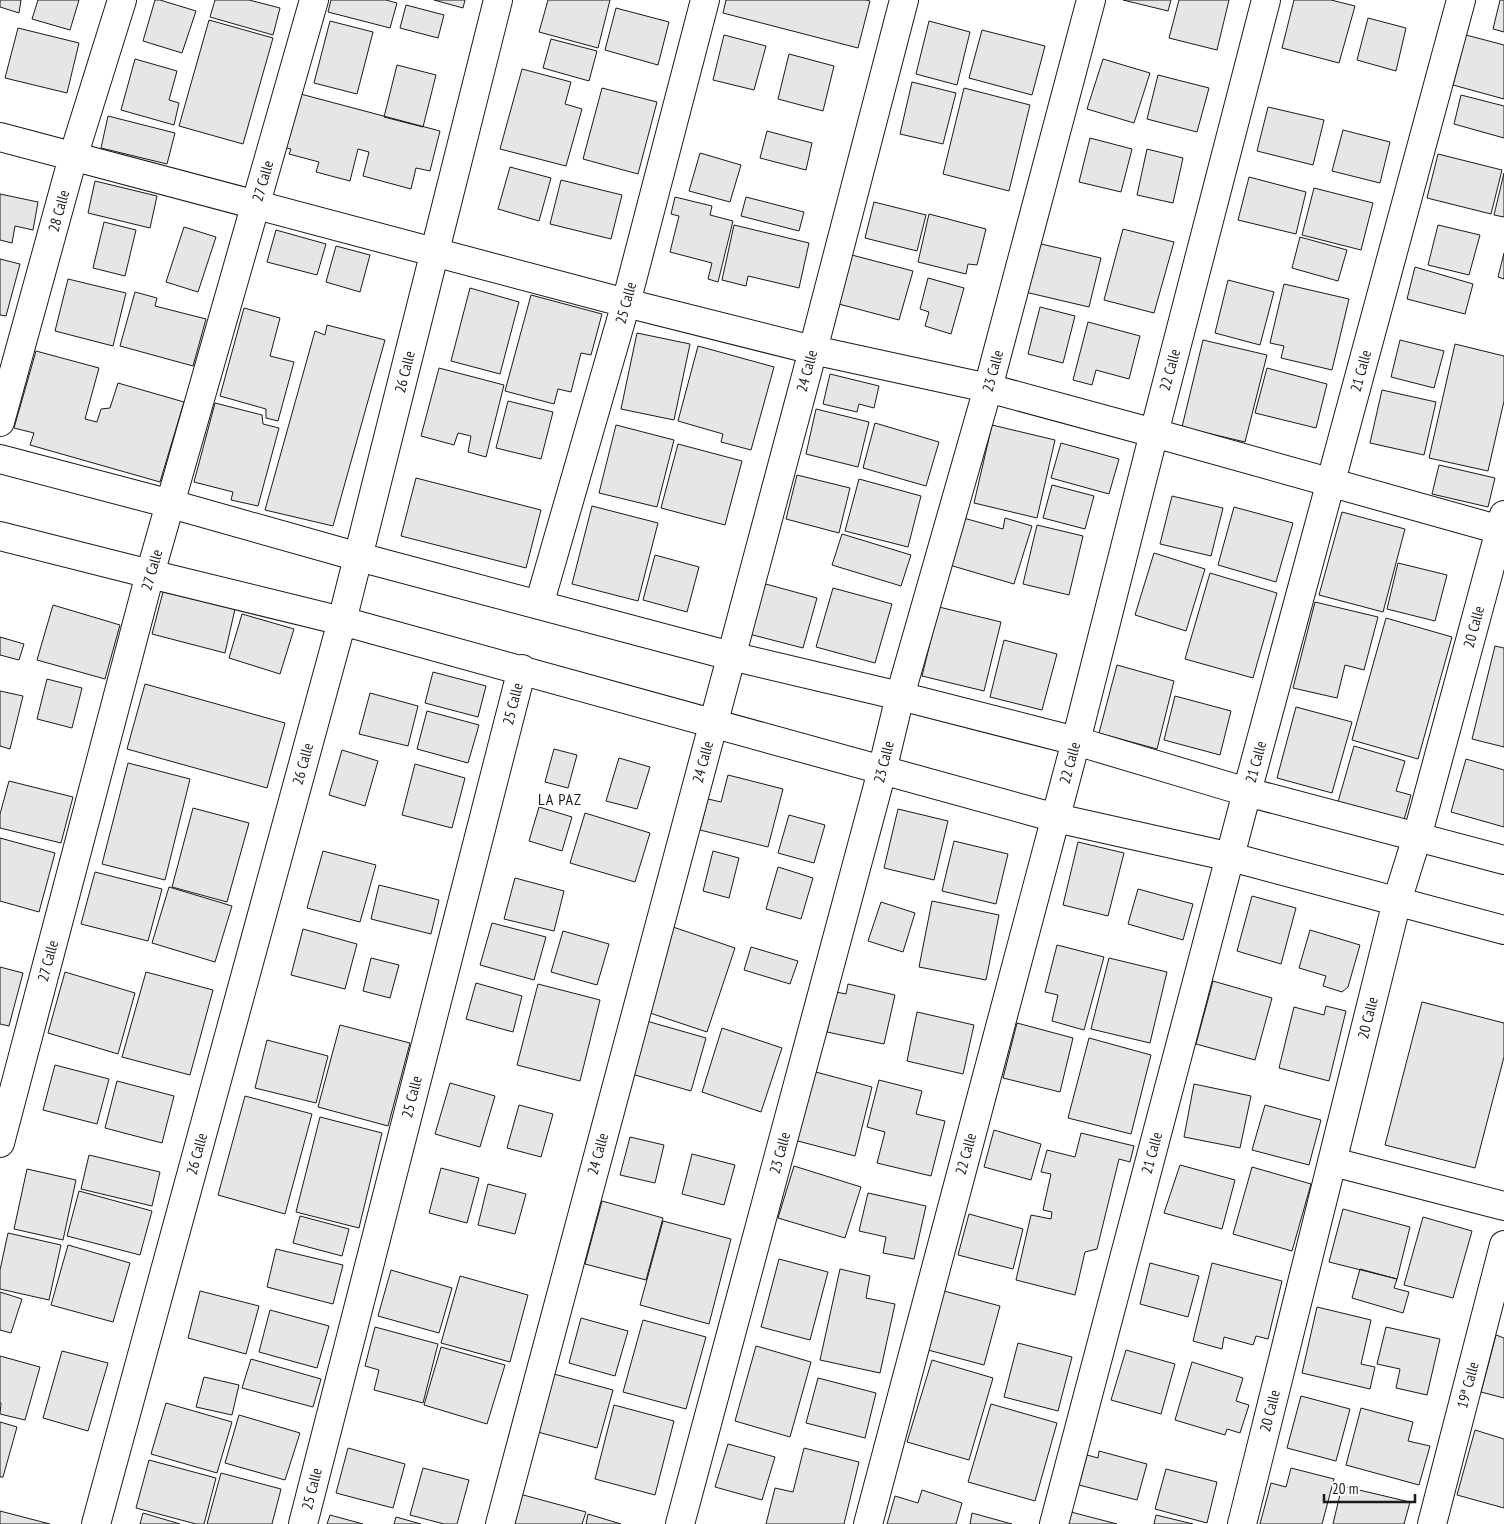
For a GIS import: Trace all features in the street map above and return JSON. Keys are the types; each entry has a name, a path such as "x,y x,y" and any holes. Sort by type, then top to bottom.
{"street":[{"name":"28 Calle","path":"0,422 73,157 122,0"},
{"name":"27 Calle","path":"0,1143 150,574 314,0"},
{"name":"26 Calle","path":"96,1524 359,557 498,0"},
{"name":"25 Calle","path":"539,605 626,303 705,0"},
{"name":"24 Calle","path":"500,1524 813,350 904,0"},
{"name":"23 Calle","path":"680,1524 882,771 900,696 988,388 1091,0"},
{"name":"22 Calle","path":"868,1524 1056,818 1266,0"},
{"name":"21 Calle","path":"1054,1524 1230,857 1461,0"},
{"path":"0,137 626,303 813,350 988,388 1331,483 1503,525"},
{"path":"0,459 731,656 900,696 1076,741 1248,792 1504,860"},
{"name":"20 Calle","path":"1242,1524 1397,901 1417,837 1503,525"},
{"path":"0,536 342,621 522,669 1056,818 1230,857 1504,930"},
{"name":"25 Calle","path":"303,1524 522,669"},
{"path":"1333,1162 1504,1206"},
{"name":"19ª Calle","path":"1432,1524 1504,1245"}],"building":[{"path":"0,0 21,0 19,13 0,7"},
{"path":"38,0 79,0 70,30 32,19"},
{"path":"155,0 196,11 182,53 143,41"},
{"path":"215,0 249,0 280,8 273,35 210,17"},
{"path":"331,0 386,0 397,3 390,28 328,12"},
{"path":"434,0 465,0 463,8"},
{"path":"548,0 610,0 598,48 539,32"},
{"path":"726,0 870,1 858,48 723,13"},
{"path":"1123,0 1171,0 1168,11"},
{"path":"1179,0 1229,0 1217,50 1169,38"},
{"path":"1294,0 1331,0 1355,6 1339,63 1282,48"},
{"path":"1500,0 1504,0 1504,32 1493,29"},
{"path":"406,5 444,15 438,38 400,28"},
{"path":"616,8 669,22 658,65 605,50"},
{"path":"1368,18 1406,28 1396,71 1357,60"},
{"path":"209,20 273,38 243,144 179,126"},
{"path":"330,21 373,32 357,94 314,83"},
{"path":"929,21 970,32 957,85 916,74"},
{"path":"18,28 79,43 67,93 5,78"},
{"path":"982,30 1045,46 1032,95 969,78"},
{"path":"724,35 766,46 754,90 713,80"},
{"path":"1466,35 1504,45 1504,99 1453,85"},
{"path":"551,39 597,51 589,81 543,68"},
{"path":"789,54 834,66 823,111 778,99"},
{"path":"135,59 177,71 169,100 179,103 174,125 121,110"},
{"path":"1103,59 1150,73 1134,123 1087,109"},
{"path":"397,65 436,75 423,127 384,117"},
{"path":"522,69 571,82 565,104 582,109 566,166 500,149"},
{"path":"1158,75 1209,88 1197,132 1147,119"},
{"path":"912,82 956,93 943,144 900,134"},
{"path":"602,88 657,102 638,174 583,159"},
{"path":"964,88 1030,105 1009,191 943,174"},
{"path":"293,92 440,131 430,171 416,168 411,189 363,176 369,152 358,149 350,181 316,172 319,162 289,154 291,149 279,146"},
{"path":"1461,95 1504,106 1504,138 1454,124"},
{"path":"1268,107 1324,120 1313,165 1257,151"},
{"path":"108,116 175,133 167,164 101,148"},
{"path":"1343,130 1390,142 1380,183 1332,171"},
{"path":"767,131 812,143 806,170 760,158"},
{"path":"1090,138 1132,149 1121,192 1079,182"},
{"path":"1147,149 1183,158 1173,203 1137,195"},
{"path":"700,153 741,165 730,202 689,191"},
{"path":"1438,154 1502,170 1491,214 1427,198"},
{"path":"510,167 551,178 539,221 498,209"},
{"path":"1504,173 1504,217 1494,215"},
{"path":"1249,177 1306,192 1296,234 1238,220"},
{"path":"561,180 622,195 611,239 550,224"},
{"path":"95,181 157,196 150,228 88,213"},
{"path":"1314,188 1373,203 1361,250 1302,235"},
{"path":"0,194 38,202 33,230 15,226 12,243 0,240"},
{"path":"675,197 712,206 710,215 733,221 718,282 708,279 712,263 670,252 679,216 671,214"},
{"path":"746,197 804,212 799,231 741,216"},
{"path":"874,202 926,215 917,251 865,238"},
{"path":"929,214 986,229 977,265 968,264 966,274 918,262"},
{"path":"104,222 136,230 125,276 93,268"},
{"path":"734,225 809,243 799,288 748,276 746,286 722,280"},
{"path":"1438,225 1480,235 1469,275 1428,265"},
{"path":"184,227 216,237 198,292 166,282"},
{"path":"1123,229 1174,242 1154,313 1104,300"},
{"path":"276,230 326,244 317,275 267,262"},
{"path":"1300,237 1347,250 1338,281 1292,268"},
{"path":"1037,243 1101,258 1089,307 1025,292"},
{"path":"336,246 370,255 360,292 326,282"},
{"path":"1504,253 1504,279 1498,277"},
{"path":"848,254 913,271 899,320 835,303"},
{"path":"0,259 20,264 6,316 0,315"},
{"path":"1415,267 1473,284 1465,314 1407,299"},
{"path":"928,278 964,288 951,334 925,326 929,312 920,309"},
{"path":"68,279 126,293 113,346 55,331"},
{"path":"1228,280 1274,292 1260,345 1215,333"},
{"path":"1284,284 1349,299 1332,370 1281,358 1284,346 1270,343"},
{"path":"470,288 519,302 500,374 451,361"},
{"path":"135,292 157,298 155,306 206,319 193,366 120,346"},
{"path":"531,295 602,314 591,355 581,353 571,392 558,389 554,404 505,391"},
{"path":"1040,307 1075,316 1063,363 1028,354"},
{"path":"244,308 280,318 270,356 294,362 278,421 266,418 266,409 220,396"},
{"path":"1088,322 1140,336 1129,379 1096,370 1092,385 1073,380"},
{"path":"327,325 385,340 333,526 265,510 315,331 325,335"},
{"path":"637,333 690,344 674,420 621,409"},
{"path":"1203,340 1267,355 1245,442 1182,427"},
{"path":"1400,340 1444,351 1434,388 1391,377"},
{"path":"1455,344 1504,356 1504,401 1488,471 1429,458"},
{"path":"698,346 774,367 751,450 721,442 723,434 678,421"},
{"path":"36,351 99,368 85,419 97,422 101,409 110,408 118,383 184,402 160,482 30,445 34,433 14,428"},
{"path":"439,368 504,385 486,457 468,452 471,436 458,433 454,445 421,436"},
{"path":"1267,368 1327,384 1316,428 1255,413"},
{"path":"830,374 879,386 874,408 859,404 857,412 823,404"},
{"path":"1382,390 1436,402 1424,455 1370,443"},
{"path":"508,401 553,412 541,459 496,448"},
{"path":"215,403 262,415 263,424 279,428 258,506 231,500 233,492 194,482"},
{"path":"816,409 869,422 858,467 806,454"},
{"path":"875,423 939,442 926,486 863,468"},
{"path":"616,425 674,440 657,507 599,493"},
{"path":"992,425 1055,440 1037,518 974,503"},
{"path":"1061,443 1119,459 1109,494 1051,478"},
{"path":"678,444 742,461 725,525 661,508"},
{"path":"1439,465 1495,478 1488,507 1432,494"},
{"path":"797,475 850,488 839,533 786,519"},
{"path":"416,478 541,510 526,568 401,536"},
{"path":"859,479 921,496 908,547 845,531"},
{"path":"1052,485 1094,496 1085,529 1043,518"},
{"path":"1172,496 1223,508 1211,556 1160,544"},
{"path":"592,506 658,523 638,601 572,584"},
{"path":"1234,507 1293,523 1276,582 1218,565"},
{"path":"1342,512 1405,529 1383,612 1319,595"},
{"path":"960,517 1003,529 1005,518 1032,526 1014,584 946,564"},
{"path":"1037,525 1083,536 1069,595 1023,584"},
{"path":"842,534 911,555 901,586 832,565"},
{"path":"1154,553 1205,569 1186,631 1135,615"},
{"path":"655,555 699,567 687,612 643,600"},
{"path":"1398,563 1447,575 1435,621 1387,609"},
{"path":"1210,573 1277,593 1253,678 1185,659"},
{"path":"762,583 817,598 803,648 749,634"},
{"path":"833,588 892,604 875,663 816,647"},
{"path":"163,592 235,609 225,653 152,634"},
{"path":"1315,602 1378,617 1364,670 1345,665 1337,698 1293,688"},
{"path":"53,605 120,625 105,679 37,660"},
{"path":"939,607 1001,622 984,691 922,676"},
{"path":"242,614 294,629 280,674 229,658"},
{"path":"1386,618 1452,637 1418,759 1352,740"},
{"path":"0,637 24,644 19,660 0,655"},
{"path":"1004,640 1057,654 1042,710 990,697"},
{"path":"1495,646 1504,648 1504,747 1472,739"},
{"path":"1117,665 1174,681 1157,749 1099,733"},
{"path":"433,672 486,686 478,717 425,703"},
{"path":"47,679 82,688 72,728 37,719"},
{"path":"145,684 285,723 267,788 127,749"},
{"path":"0,691 23,696 10,749 0,746"},
{"path":"370,693 418,706 408,746 359,734"},
{"path":"1175,696 1231,711 1220,755 1164,740"},
{"path":"1296,707 1352,722 1332,793 1277,778"},
{"path":"427,711 479,725 468,763 417,749"},
{"path":"1354,746 1405,761 1396,791 1411,795 1404,820 1338,802"},
{"path":"554,749 577,755 568,788 545,782"},
{"path":"342,750 378,761 365,806 329,795"},
{"path":"619,758 650,767 637,809 606,801"},
{"path":"1466,759 1504,770 1504,827 1451,812"},
{"path":"128,763 190,779 165,880 102,864"},
{"path":"415,764 465,778 452,828 402,815"},
{"path":"728,775 783,789 768,847 700,830 708,799 721,802"},
{"path":"9,781 73,797 61,843 0,828 0,814"},
{"path":"539,807 572,817 562,851 529,841"},
{"path":"193,808 249,823 227,902 172,887"},
{"path":"898,809 948,821 934,880 884,868"},
{"path":"585,813 650,833 635,882 570,863"},
{"path":"789,815 825,825 814,863 778,853"},
{"path":"0,838 55,853 39,912 0,901"},
{"path":"954,841 1008,854 996,904 942,891"},
{"path":"1078,842 1124,853 1108,916 1063,905"},
{"path":"323,851 376,865 360,922 307,908"},
{"path":"713,851 739,858 729,898 703,891"},
{"path":"778,867 813,878 801,919 766,909"},
{"path":"95,872 162,889 148,941 81,924"},
{"path":"515,878 564,891 554,931 504,919"},
{"path":"379,885 439,900 431,934 371,919"},
{"path":"169,887 232,906 215,962 152,943"},
{"path":"1138,889 1193,904 1183,940 1128,924"},
{"path":"1252,896 1296,908 1281,964 1237,951"},
{"path":"932,901 999,915 986,980 919,967"},
{"path":"881,902 915,913 903,952 868,941"},
{"path":"492,923 546,937 534,980 480,965"},
{"path":"670,926 735,948 707,1032 641,1010"},
{"path":"303,929 357,944 345,989 291,975"},
{"path":"1310,930 1360,945 1348,987 1342,992 1323,986 1326,976 1299,968"},
{"path":"563,931 609,944 597,985 551,972"},
{"path":"1057,945 1104,957 1084,1030 1052,1021 1058,995 1045,992"},
{"path":"751,947 798,961 790,984 744,970"},
{"path":"371,958 399,965 390,998 363,991"},
{"path":"1109,958 1167,972 1150,1043 1091,1029"},
{"path":"0,967 23,973 9,1026 0,1024"},
{"path":"65,972 135,993 118,1054 48,1033"},
{"path":"146,972 213,990 190,1075 122,1057"},
{"path":"1213,981 1272,998 1255,1060 1196,1044"},
{"path":"476,983 522,996 513,1032 466,1019"},
{"path":"538,984 600,1000 580,1081 517,1065"},
{"path":"848,984 895,995 884,1044 827,1032 836,992 846,994"},
{"path":"1422,1002 1504,1023 1504,1057 1475,1168 1385,1145"},
{"path":"1326,1006 1346,1011 1329,1081 1279,1068 1294,1007 1324,1015"},
{"path":"917,1012 974,1025 963,1074 907,1061"},
{"path":"643,1020 706,1038 691,1091 628,1073"},
{"path":"1017,1023 1073,1038 1060,1092 1003,1078"},
{"path":"340,1025 410,1043 388,1126 318,1107"},
{"path":"722,1028 782,1048 761,1112 702,1092"},
{"path":"1089,1038 1151,1055 1131,1134 1068,1118"},
{"path":"267,1040 328,1056 316,1103 255,1088"},
{"path":"55,1065 109,1079 97,1124 43,1110"},
{"path":"812,1071 872,1087 855,1156 794,1140"},
{"path":"879,1080 922,1091 916,1114 945,1121 931,1176 877,1163 885,1132 867,1127"},
{"path":"117,1081 174,1096 162,1143 105,1128"},
{"path":"450,1083 495,1096 480,1147 435,1134"},
{"path":"1194,1084 1251,1096 1240,1148 1184,1137"},
{"path":"245,1096 312,1114 285,1214 218,1195"},
{"path":"519,1105 553,1114 541,1157 507,1148"},
{"path":"1265,1105 1321,1120 1309,1165 1252,1150"},
{"path":"320,1117 382,1133 359,1228 296,1212"},
{"path":"994,1130 1041,1144 1031,1180 984,1167"},
{"path":"1081,1133 1134,1146 1130,1162 1119,1159 1097,1249 1085,1252 1075,1295 1016,1280 1031,1215 1051,1219 1052,1212 1043,1210 1051,1174 1041,1172 1047,1150 1075,1157"},
{"path":"630,1137 664,1145 655,1183 620,1175"},
{"path":"692,1154 735,1165 724,1205 682,1194"},
{"path":"89,1155 160,1172 152,1206 81,1189"},
{"path":"1180,1165 1235,1180 1222,1229 1164,1213"},
{"path":"794,1166 861,1187 845,1238 778,1218"},
{"path":"1252,1167 1311,1184 1292,1251 1233,1234"},
{"path":"441,1168 479,1178 467,1223 429,1213"},
{"path":"27,1169 76,1180 63,1240 14,1229"},
{"path":"488,1184 526,1194 515,1234 478,1225"},
{"path":"79,1191 152,1211 140,1255 67,1236"},
{"path":"868,1193 926,1206 914,1259 883,1253 886,1237 859,1231"},
{"path":"602,1201 663,1218 646,1280 585,1264"},
{"path":"1343,1209 1410,1227 1397,1279 1329,1262"},
{"path":"969,1214 1023,1229 1013,1269 958,1255"},
{"path":"300,1216 349,1229 342,1256 293,1243"},
{"path":"1423,1217 1472,1231 1453,1298 1404,1285"},
{"path":"663,1221 731,1239 709,1324 640,1305"},
{"path":"8,1233 61,1245 49,1300 0,1289 0,1270"},
{"path":"68,1245 130,1263 113,1322 51,1305"},
{"path":"276,1249 343,1265 333,1304 267,1287"},
{"path":"779,1259 828,1272 810,1340 761,1327"},
{"path":"1150,1263 1199,1276 1188,1317 1140,1304"},
{"path":"1212,1263 1282,1281 1268,1339 1256,1336 1253,1345 1224,1337 1222,1349 1193,1341"},
{"path":"840,1269 870,1276 866,1298 895,1304 880,1373 820,1360"},
{"path":"1360,1269 1397,1279 1394,1288 1409,1292 1403,1313 1352,1298"},
{"path":"391,1270 452,1288 439,1333 378,1316"},
{"path":"460,1276 528,1295 510,1362 441,1343"},
{"path":"200,1291 259,1306 246,1354 188,1338"},
{"path":"944,1291 1000,1306 984,1365 928,1350"},
{"path":"0,1292 22,1299 11,1333 0,1330"},
{"path":"1317,1307 1371,1320 1361,1364 1375,1367 1370,1389 1302,1373"},
{"path":"270,1310 329,1326 317,1368 259,1352"},
{"path":"581,1318 628,1331 615,1376 569,1363"},
{"path":"643,1320 706,1337 686,1409 623,1392"},
{"path":"375,1327 438,1344 423,1403 374,1390 379,1370 365,1366"},
{"path":"1386,1327 1440,1339 1427,1395 1396,1388 1400,1369 1377,1364"},
{"path":"1496,1335 1504,1338 1504,1398 1481,1392"},
{"path":"1018,1343 1072,1357 1058,1411 1004,1397"},
{"path":"756,1346 811,1362 790,1437 735,1421"},
{"path":"441,1347 505,1365 487,1424 424,1405"},
{"path":"1126,1350 1175,1364 1161,1414 1111,1400"},
{"path":"62,1351 108,1363 88,1431 43,1418"},
{"path":"0,1356 40,1367 25,1420 0,1414"},
{"path":"251,1359 321,1379 313,1407 242,1388"},
{"path":"932,1360 993,1378 969,1460 907,1442"},
{"path":"1192,1362 1243,1378 1236,1401 1249,1405 1240,1433 1227,1429 1225,1435 1175,1420"},
{"path":"550,1373 613,1390 597,1448 534,1431"},
{"path":"204,1377 239,1385 232,1415 196,1407"},
{"path":"818,1378 876,1393 865,1438 806,1423"},
{"path":"1301,1396 1350,1409 1336,1461 1287,1448"},
{"path":"166,1403 232,1422 217,1473 151,1454"},
{"path":"991,1404 1057,1423 1035,1501 968,1482"},
{"path":"614,1405 674,1421 655,1495 595,1479"},
{"path":"1361,1408 1413,1422 1408,1441 1430,1446 1419,1485 1346,1465"},
{"path":"239,1415 300,1433 285,1480 225,1463"},
{"path":"0,1422 17,1427 3,1477 0,1477"},
{"path":"1475,1430 1504,1439 1504,1508 1457,1495"},
{"path":"728,1444 775,1457 762,1500 715,1487"},
{"path":"348,1448 405,1464 393,1508 336,1493"},
{"path":"804,1448 859,1462 844,1524 766,1524 775,1488 793,1492"},
{"path":"1099,1451 1147,1464 1137,1500 1079,1485 1087,1455 1098,1458"},
{"path":"149,1460 216,1478 204,1524 196,1524 136,1508"},
{"path":"423,1468 469,1480 457,1524 444,1524 410,1515"},
{"path":"1291,1468 1334,1479 1322,1524 1260,1524 1271,1483 1286,1487"},
{"path":"1166,1469 1217,1482 1207,1523 1155,1509"},
{"path":"221,1473 281,1489 272,1524 207,1524"},
{"path":"1342,1486 1410,1502 1404,1524 1333,1524"},
{"path":"922,1490 962,1503 956,1524 887,1524 895,1496 918,1503"},
{"path":"516,1493 586,1512 582,1524 508,1524"},
{"path":"0,1511 50,1524 0,1524"},
{"path":"1071,1512 1117,1524 1067,1524"},
{"path":"143,1513 180,1524 140,1524"},
{"path":"972,1513 1012,1524 970,1524"},
{"path":"588,1514 621,1524 586,1524"},
{"path":"330,1515 363,1524 327,1524"},
{"path":"1156,1515 1193,1524 1154,1524"},
{"path":"396,1517 421,1524 394,1524"}],"district":[{"name":"LA PAZ","path":"560,799"}]}
